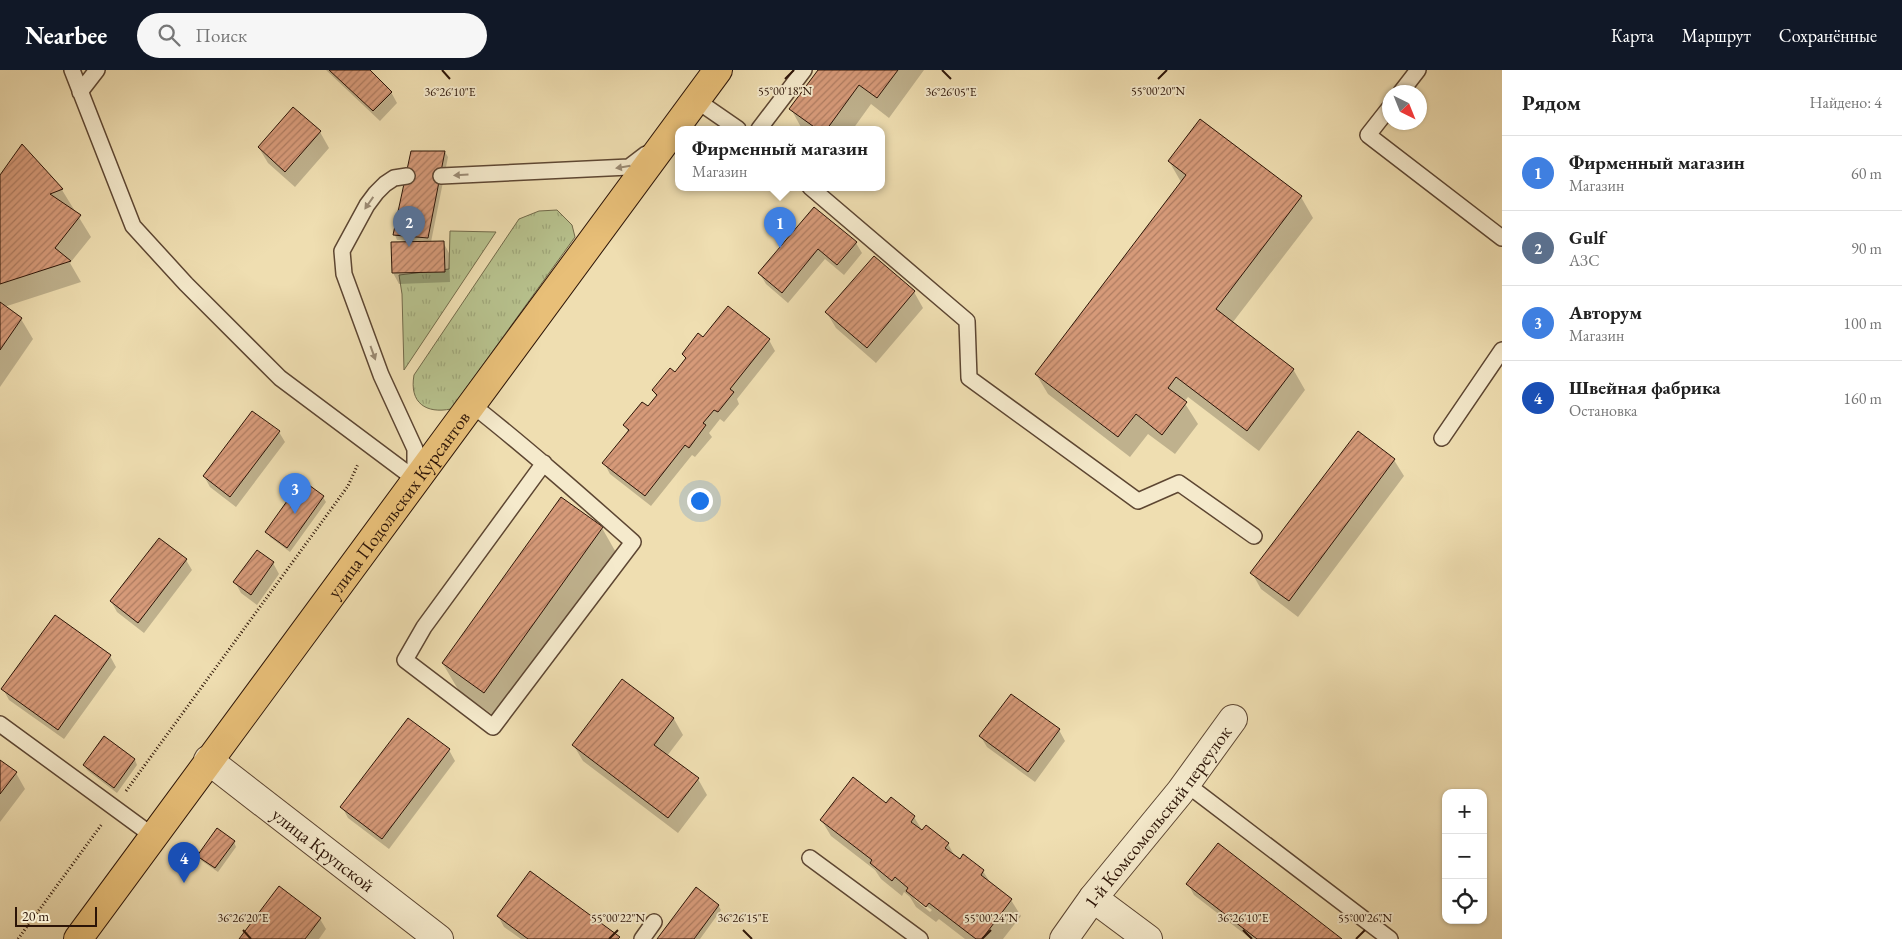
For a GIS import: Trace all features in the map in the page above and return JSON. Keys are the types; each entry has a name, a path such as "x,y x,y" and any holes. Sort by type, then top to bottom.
{"main road":[{"name":"улица Подольских Курсантов","path":"676,126 714,72"},
{"name":"улица Подольских Курсантов","path":"78,939 675,128"}],"street":[{"name":"1-й Комсомольский переулок","path":"1064,939 1093,898 1186,784 1233,719"},
{"name":"улица Крупской","path":"208,760 439,939"},
{"path":"1093,898 1148,939"}],"lane":[{"path":"72,70 132,226 186,284 280,378 415,479"},
{"path":"80,92 97,70"},
{"path":"762,126 804,70"},
{"path":"1406,85 1418,70"},
{"path":"696,100 734,126"},
{"path":"1382,118 1368,135 1502,238"},
{"path":"441,176 629,168 675,128"},
{"path":"407,176 394,178 376,193 367,205 342,251 344,274 381,375 415,449 415,479"},
{"path":"815,191 967,321 969,378 1138,501 1179,483 1254,536"},
{"path":"1442,438 1502,350"},
{"path":"471,404 522,444 633,542 493,727 405,660 424,627 544,464"},
{"path":"0,724 153,836"},
{"path":"1186,784 1390,939"},
{"path":"810,858 920,939"},
{"path":"642,939 654,922"}],"path":[{"path":"18,939 348,486 368,444"}],"green space":[{"path":"557,210 572,225 575,237 451,409 434,410 421,404 414,393 414,375 519,219 539,211"},
{"path":"450,231 496,232 404,370 402,294 399,275 449,269"}],"building":[{"path":"329,70 370,70 392,92 373,111"},
{"path":"818,70 898,70 877,98 859,85 829,126 813,126 789,109"},
{"path":"293,107 321,131 285,172 258,147"},
{"path":"1200,119 1302,196 1216,309 1294,369 1247,431 1176,377 1168,388 1187,402 1162,435 1136,414 1118,437 1035,374 1186,175 1168,161"},
{"path":"22,144 63,189 50,194 81,215 55,248 71,261 0,284 0,175"},
{"path":"411,151 445,151 428,238 393,235"},
{"path":"814,207 857,242 837,265 818,249 782,293 758,273"},
{"path":"444,241 445,272 392,273 391,242"},
{"path":"874,256 915,291 867,348 825,312"},
{"path":"0,302 22,318 0,350"},
{"path":"728,306 770,339 730,389 734,392 718,412 714,410 703,423 706,425 689,448 685,445 645,496 602,463 629,430 623,425 642,402 648,406 657,395 652,390 670,368 675,372 686,358 682,354 698,333 703,337"},
{"path":"252,411 280,431 230,497 203,476"},
{"path":"1358,431 1395,459 1289,601 1250,573"},
{"path":"302,480 324,496 287,548 265,532"},
{"path":"561,497 603,527 484,693 442,663"},
{"path":"159,538 187,559 138,623 110,601"},
{"path":"257,550 274,562 251,595 233,582"},
{"path":"55,615 111,655 58,730 1,689"},
{"path":"622,679 674,718 654,745 699,778 668,818 572,745"},
{"path":"1011,694 1060,729 1028,772 979,736"},
{"path":"408,718 450,749 382,839 340,807"},
{"path":"104,736 135,759 114,788 83,765"},
{"path":"0,760 17,772 0,794"},
{"path":"853,777 886,803 891,797 915,816 911,822 922,830 926,825 949,843 945,848 960,859 963,854 984,870 981,875 1012,899 982,939 976,939 929,903 926,907 906,891 908,888 895,877 892,881 870,863 872,860 820,820"},
{"path":"217,828 235,841 215,868 197,856"},
{"path":"1218,843 1342,939 1257,939 1186,884"},
{"path":"530,871 620,937 618,939 528,939 497,916"},
{"path":"279,886 321,918 305,939 239,939"},
{"path":"696,887 719,905 694,939 657,939"}],"place":[{"name":"Gulf","path":"409,247"},
{"name":"Фирменный магазин","path":"780,248"},
{"name":"Авторум","path":"295,514"},
{"name":"Швейная фабрика","path":"184,883"}]}
